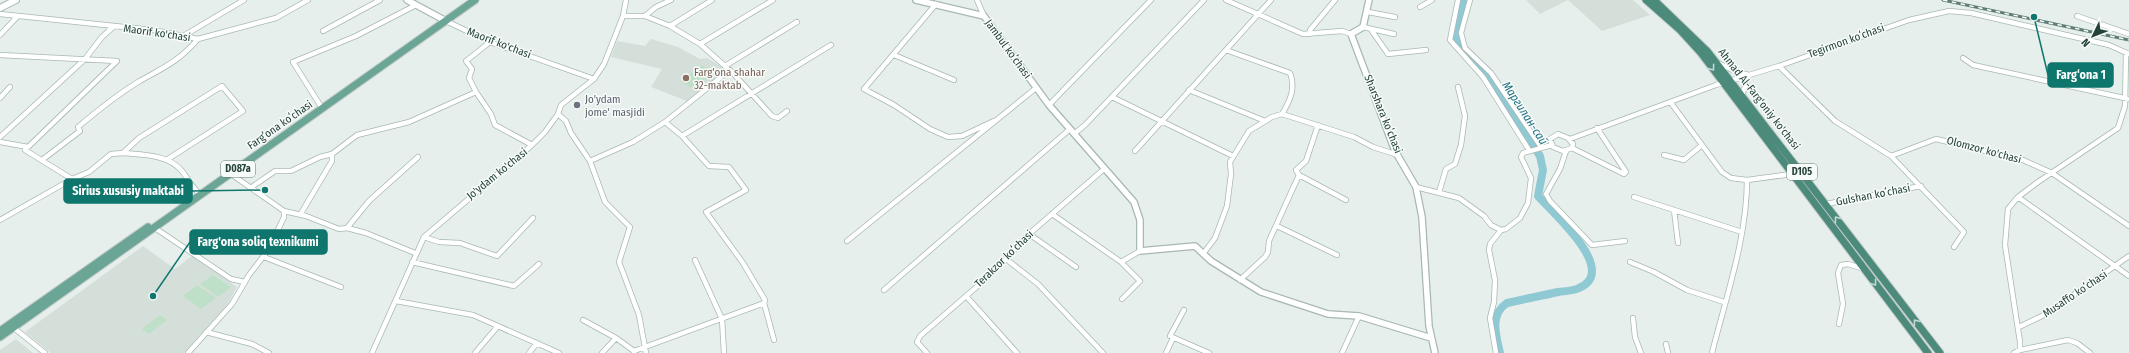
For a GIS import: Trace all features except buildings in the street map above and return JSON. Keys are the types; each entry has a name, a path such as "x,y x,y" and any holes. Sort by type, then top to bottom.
{"highway":[{"name":"Ahmad Al-Farg'oniy ko'chasi","path":"1646,0 1689,40 1928,353"},
{"name":"Ahmad Al-Farg'oniy ko'chasi","path":"1654,0 1691,33 1716,62 1940,353"}],"main road":[{"path":"0,8 16,0"},
{"name":"Fargʻona koʻchasi","path":"0,331 155,228 199,194 231,174 468,0"},
{"name":"Fargʻona koʻchasi","path":"0,337 14,328 41,305 199,194 320,105 444,19 475,0"}],"street":[{"path":"185,35 244,0"},
{"name":"Maorif ko'chasi","path":"0,14 113,28 153,30 185,35 198,39 276,18 308,0"},
{"path":"323,31 380,0"},
{"name":"Maorif ko'chasi","path":"407,0 490,42 594,79"},
{"name":"Jo'ydam ko'chasi","path":"372,353 396,301 415,253 424,237 477,190 532,145 545,132 558,114 561,104 594,79 604,64 623,16 626,0"},
{"path":"645,16 656,7 672,0"},
{"path":"670,26 712,0"},
{"path":"700,44 773,0"},
{"name":"Jambul koʻchasi","path":"916,0 984,16 1049,105 1134,202 1139,211 1142,224 1140,251"},
{"path":"977,0 984,16"},
{"path":"1049,105 1151,0"},
{"path":"884,290 1072,131 1085,125 1204,0"},
{"path":"1226,0 1303,34 1342,31 1352,34 1363,28 1368,12 1369,0"},
{"path":"1135,151 1271,0"},
{"path":"1310,34 1310,30 1335,0"},
{"path":"1420,7 1432,0"},
{"path":"1458,0 1450,40 1483,77 1529,150"},
{"path":"1470,0 1460,33 1466,48 1491,73 1541,147"},
{"path":"320,105 294,62 356,36 416,4"},
{"path":"936,4 894,56 864,89 886,100 931,130 942,135 960,137 985,123 994,121"},
{"name":"Tegirmon koʻchasi","path":"1570,139 1597,128 1672,103 1699,91 1779,66 1909,20 1957,10 2109,45 2128,54"},
{"path":"1368,12 1395,17"},
{"path":"623,16 645,16 670,26 700,44 730,70 751,94 775,117 781,117 787,111"},
{"path":"2077,16 2129,34"},
{"path":"0,35 17,17"},
{"path":"725,66 797,22"},
{"path":"0,137 85,59 102,37 113,28"},
{"path":"1363,28 1372,31 1394,34"},
{"path":"1372,31 1388,54 1426,50"},
{"name":"Sharshara koʻchasi","path":"1352,34 1398,155 1416,187 1422,217 1426,297 1435,353"},
{"path":"42,160 80,131 78,127 94,113 137,83 174,63 185,54 198,39"},
{"path":"490,42 466,62 472,69 469,78 476,92 491,114 495,125 532,145"},
{"path":"682,136 831,45"},
{"path":"1203,254 1215,238 1227,206 1231,174 1230,162 1233,156 1250,131 1265,121 1282,114 1288,105 1293,92 1290,73 1226,50"},
{"path":"2021,352 2019,327 2010,280 2005,228 2008,209 2018,197 2118,128 2127,99 2128,54"},
{"path":"0,55 117,61 25,150 72,179"},
{"path":"894,56 954,80"},
{"path":"1963,58 1973,65 2127,99"},
{"path":"1716,62 1737,72 1749,75 1742,95"},
{"path":"1779,66 1835,121 1891,156 1921,186 1964,232 1954,247"},
{"path":"590,161 633,142 665,122 730,70"},
{"path":"123,153 139,138 222,86 242,112 168,159"},
{"path":"0,98 10,87"},
{"path":"1440,192 1446,169 1455,164 1461,145 1465,116 1458,87"},
{"path":"846,241 1036,88"},
{"path":"1189,90 1265,121"},
{"path":"252,187 275,171 291,171 332,154 357,135 409,122 476,92"},
{"path":"1112,97 1233,156"},
{"path":"1672,103 1724,175 1747,180 1792,174"},
{"path":"558,114 566,121 571,133 590,161 594,176 605,202 630,227 620,255 620,262 639,315 646,353"},
{"path":"1282,114 1318,125 1354,138 1373,147 1398,155"},
{"path":"665,122 682,136 709,166 729,167 746,190 706,212 743,263 765,300 764,303 774,340"},
{"path":"1318,125 1306,161 1296,170 1299,175 1328,192 1346,200"},
{"path":"1572,148 1624,174 1626,172 1597,128"},
{"path":"1554,135 1564,135 1570,139 1573,144 1572,148 1566,151 1558,150 1552,145 1550,139 1554,135"},
{"name":"Olomzor ko'chasi","path":"1891,156 1936,139 1942,139 2023,160 2052,173 2129,226"},
{"path":"0,142 28,147"},
{"path":"1496,353 1490,318 1494,302 1495,280 1489,250 1490,244 1502,230 1512,225 1520,218 1528,203 1530,178 1522,157 1525,151 1552,145"},
{"path":"1664,155 1684,160 1702,145"},
{"path":"1566,151 1560,169 1546,194 1550,201 1592,245 1625,241"},
{"path":"0,220 45,196 72,179 89,172 111,154 123,153 168,159 180,170 188,184 199,194"},
{"path":"300,215 332,161 332,154"},
{"path":"347,228 350,222 418,157"},
{"name":"Terakzor koʻchasi","path":"927,353 917,342 918,339 950,308 966,296 1006,259 1028,234 1104,169"},
{"path":"231,174 252,187 284,211 339,229 347,228 366,233 415,253"},
{"path":"1240,280 1265,257 1268,252 1269,241 1299,175"},
{"path":"1712,353 1742,232 1747,205 1747,180"},
{"name":"Gulshan koʻchasi","path":"1826,204 1921,186"},
{"path":"1416,187 1459,198 1484,216 1488,223 1502,230"},
{"path":"1634,197 1742,232"},
{"path":"2018,197 2129,276"},
{"path":"1674,210 1678,243"},
{"path":"188,353 232,304 245,282 264,257 284,217 284,211"},
{"path":"1052,214 1121,262 1140,281 1122,300"},
{"path":"424,237 439,242 460,243 497,256 533,218"},
{"path":"1277,226 1337,256"},
{"path":"155,228 231,279 245,282"},
{"path":"1028,234 1076,267"},
{"path":"1121,262 1140,251 1190,246 1198,247 1211,261 1261,292 1328,314 1359,316 1432,338"},
{"name":"Musaffo koʻchasi","path":"2019,327 2046,314 2129,256"},
{"path":"264,257 341,287"},
{"path":"1006,259 1026,273 1038,284 1103,353"},
{"path":"695,260 722,319 724,353"},
{"path":"412,262 514,286 539,264"},
{"path":"1630,262 1654,272 1672,284 1724,302"},
{"path":"1839,324 1843,304 1838,273 1841,265 1848,264 1864,269"},
{"path":"966,296 1017,353"},
{"path":"396,301 455,310 473,315 559,353"},
{"path":"583,320 616,338 634,352 764,303"},
{"path":"1184,310 1170,334 1173,338 1208,353"},
{"path":"1342,353 1359,316"},
{"path":"1633,318 1635,337 1641,353"},
{"path":"475,353 498,326"},
{"path":"14,328 45,353"},
{"path":"206,332 252,344 269,353"},
{"path":"602,353 616,338"},
{"path":"1166,353 1173,338"},
{"path":"2014,353 2068,340 2077,343 2090,353"},
{"path":"529,353 537,343"},
{"path":"1666,344 1668,353"}],"shaded area":[{"path":"1526,0 1568,0 1540,14"},
{"path":"1568,0 1633,0 1650,15 1602,31"},
{"name":"Farg'ona shahar 32-maktab","path":"651,39 678,47 700,59 707,58 727,70 687,101 651,87 662,69 611,57 617,41 645,46"},
{"path":"143,246 175,269 192,256 237,287 227,305 184,353 51,353 25,332"},
{"path":"16,339 33,353 0,353 0,350"}],"green space":[{"path":"702,65 715,72 693,89 681,81"},
{"path":"213,275 231,287 218,297 200,284"},
{"path":"197,285 216,298 201,309 183,296"},
{"path":"160,315 167,320 149,334 142,329"}],"waterway":[{"name":"Маргилан-сай","path":"1464,0 1455,33 1457,43 1485,73 1540,156 1543,170 1538,196 1579,242 1588,256 1592,269 1590,280 1579,288 1507,303 1501,308 1498,313 1495,326 1500,353"}],"railway":[{"path":"1943,0 2129,40"}],"place":[{"name":"Farg‘ona 1","path":"2034,17"},
{"name":"Farg'ona shahar 32-maktab","path":"686,78"},
{"name":"Jo'ydam jome' masjidi","path":"577,105"},
{"name":"Sirius xususiy maktabi","path":"265,190"},
{"name":"Farg'ona soliq texnikumi","path":"153,296"}]}
